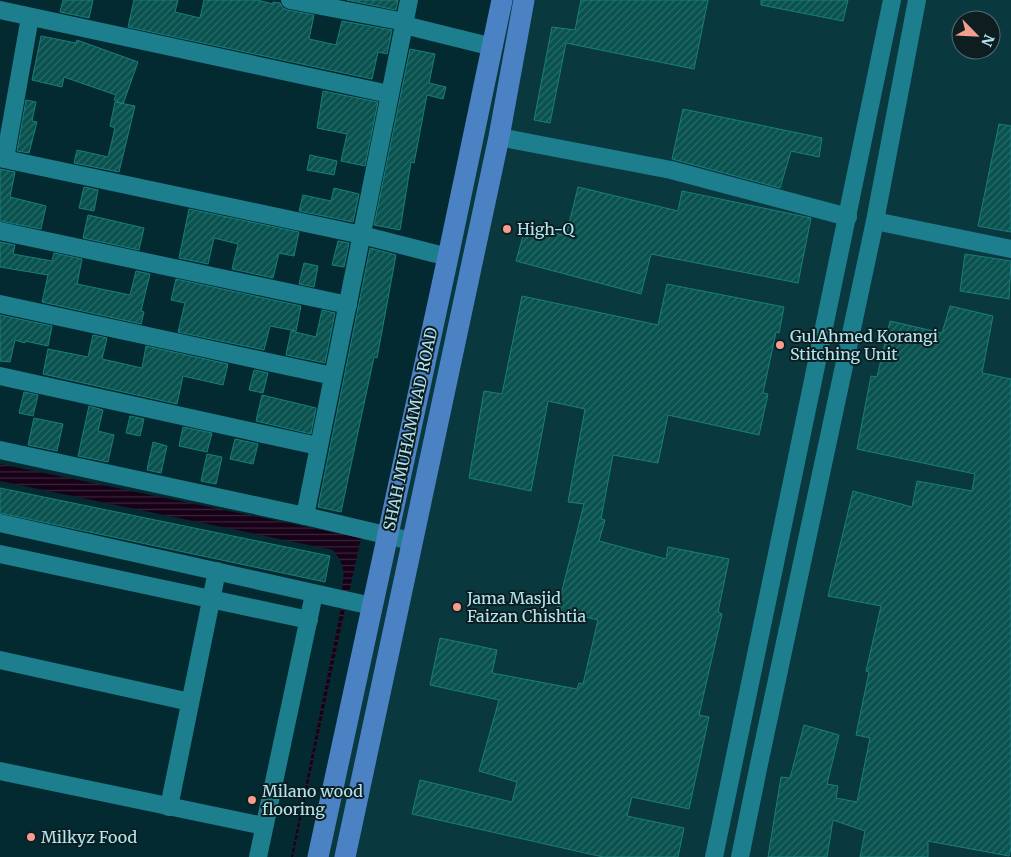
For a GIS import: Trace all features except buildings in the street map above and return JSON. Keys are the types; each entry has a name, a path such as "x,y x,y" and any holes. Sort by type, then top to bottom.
{"main road":[{"name":"SHAH MUHAMMAD ROAD","path":"318,857 357,603 386,535 448,257 502,0"},
{"name":"SHAH MUHAMMAD ROAD","path":"345,857 411,541 499,137 524,0"}],"street":[{"path":"2,0 0,10 389,94"},
{"path":"290,0 404,24 493,47"},
{"path":"304,516 409,0"},
{"path":"714,857 892,0"},
{"path":"740,857 758,764 875,221 917,0"},
{"path":"30,17 2,158 362,235 448,257"},
{"path":"499,137 671,170 848,217"},
{"path":"853,193 879,199"},
{"path":"875,221 1011,249"},
{"path":"0,231 348,305"},
{"path":"0,304 333,376"},
{"path":"0,376 318,446"},
{"path":"0,450 411,541"},
{"path":"0,522 357,603"},
{"path":"0,554 309,620"},
{"path":"169,807 217,571"},
{"path":"258,857 314,594"},
{"path":"0,660 190,702"},
{"path":"734,760 758,764"},
{"path":"0,771 264,826"}],"shaded area":[{"path":"501,0 1011,0 1011,857 323,857"},
{"path":"0,464 361,538 349,593 342,591 342,565 333,550 0,481"},
{"path":"342,603 346,604 293,857 291,857"}],"place":[{"name":"High-Q","path":"507,229"},
{"name":"GulAhmed Korangi Stitching Unit","path":"780,345"},
{"name":"Jama Masjid Faizan Chishtia","path":"457,607"},
{"name":"Milano wood flooring","path":"252,800"},
{"name":"Milkyz Food","path":"31,837"}]}
